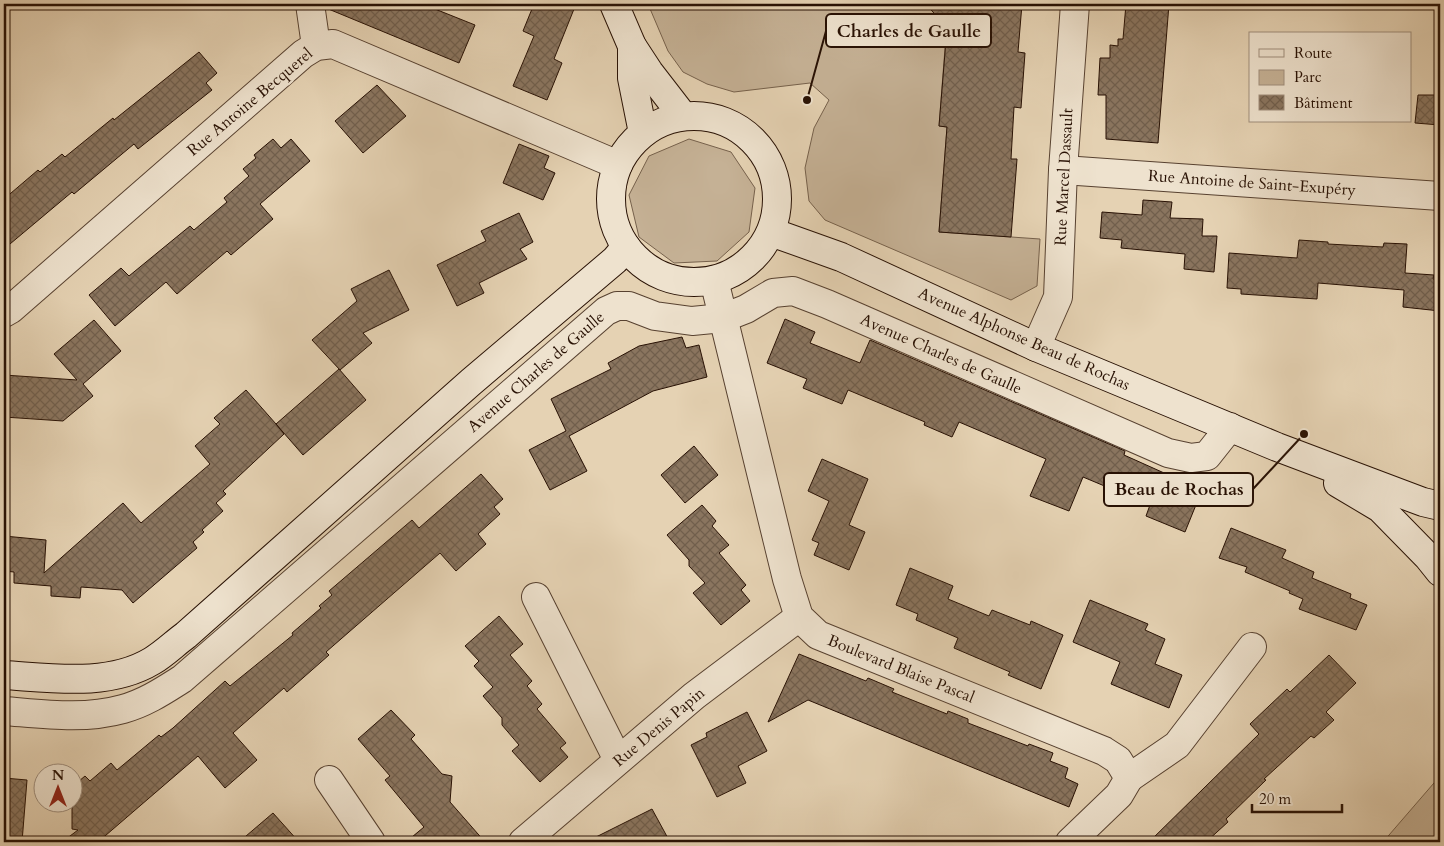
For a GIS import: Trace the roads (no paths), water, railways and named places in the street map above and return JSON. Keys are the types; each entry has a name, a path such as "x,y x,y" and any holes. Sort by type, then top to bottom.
{"street":[{"path":"310,4 316,46"},
{"path":"614,4 632,46 683,116"},
{"name":"Rue Marcel Dassault","path":"1036,346 1058,297 1063,170 1075,4"},
{"name":"Rue Antoine Becquerel","path":"4,313 11,309 296,60 316,46 333,44 618,165"},
{"path":"632,46 632,78 643,133"},
{"path":"683,116 708,117 727,122 742,130 760,147 771,166 778,189 778,208 771,232 754,258 739,270 714,280 694,283 666,277 642,264 626,248 617,230 612,210 612,188 618,165 630,147 643,133 660,124 683,116"},
{"name":"Rue Antoine de Saint-Exupéry","path":"1063,170 1440,196"},
{"name":"Avenue Alphonse Beau de Rochas","path":"771,232 841,257 1036,346 1277,447 1423,502 1440,506"},
{"name":"Avenue Charles de Gaulle","path":"4,674 83,679 123,674 152,661 186,635 471,382 615,260 626,248"},
{"name":"Boulevard Blaise Pascal","path":"714,280 787,579 799,617 818,635 1104,751 1118,760 1129,778"},
{"name":"Avenue Charles de Gaulle","path":"4,711 70,716 124,709 153,697 182,679 606,311 617,306 629,306 655,316 692,321 723,318 746,309 773,293 793,291 827,304 1168,453 1191,458 1207,456 1230,427"},
{"name":"Avenue Alphonse Beau de Rochas","path":"1277,447 1380,508 1428,557 1440,572"},
{"path":"536,596 618,760"},
{"name":"Rue Denis Papin","path":"522,842 694,696 799,617"},
{"path":"1070,842 1119,795 1129,778 1176,746 1252,647"},
{"path":"329,780 371,842"}],"place":[{"name":"Charles de Gaulle","path":"807,100"},
{"name":"Beau de Rochas","path":"1304,434"}]}
